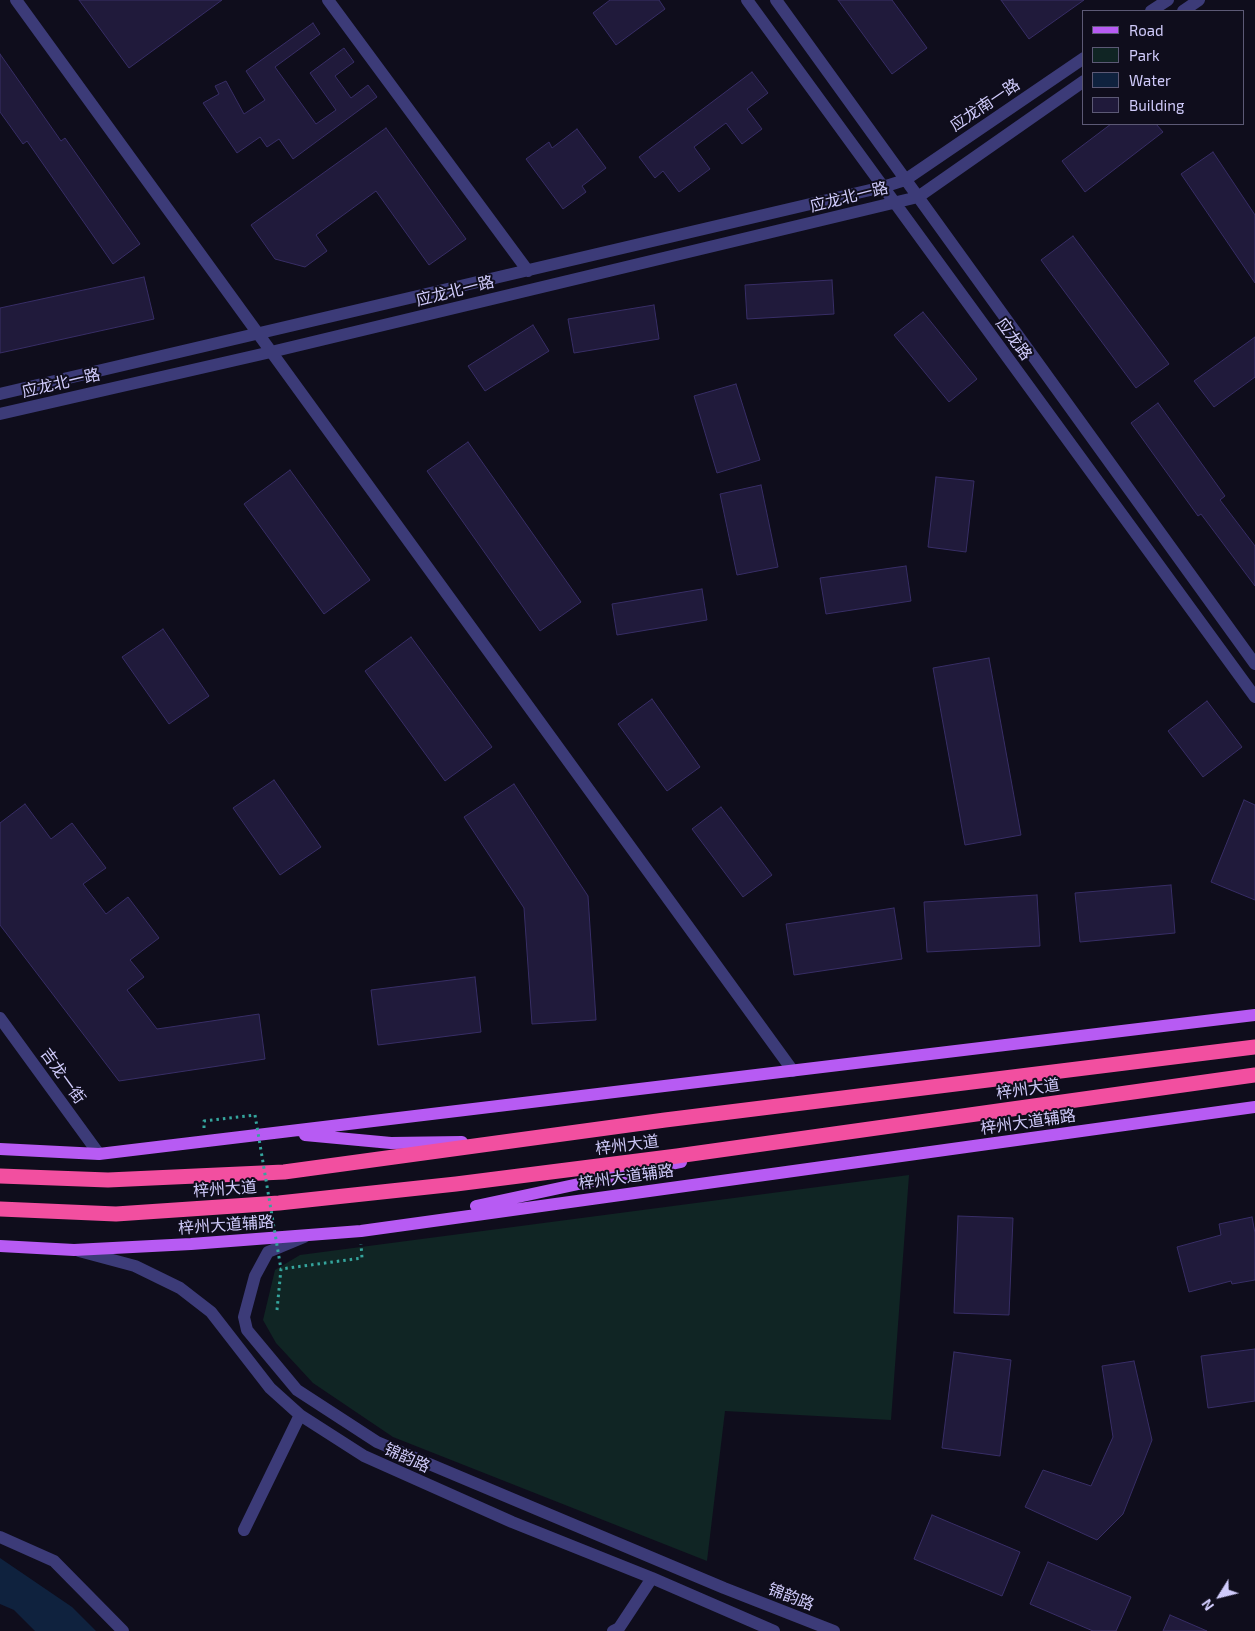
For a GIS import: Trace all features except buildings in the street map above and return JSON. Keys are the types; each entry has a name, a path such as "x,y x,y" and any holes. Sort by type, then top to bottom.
{"highway":[{"name":"梓州大道","path":"0,1176 108,1180 284,1172 1255,1046"},
{"name":"梓州大道","path":"0,1209 116,1214 279,1203 456,1184 768,1143 1255,1075"}],"main road":[{"path":"0,1149 99,1154 1255,1015"},
{"name":"梓州大道辅路","path":"0,1246 74,1250 307,1235 383,1228 1255,1107"},
{"path":"282,1132 391,1143 507,1142"},
{"path":"383,1228 768,1143"}],"street":[{"path":"16,0 793,1071"},
{"path":"328,0 528,271"},
{"name":"应龙路","path":"747,0 1255,696"},
{"name":"应龙路","path":"776,0 1255,664"},
{"path":"1153,10 1168,0"},
{"path":"1184,10 1199,0"},
{"name":"应龙南一路","path":"905,180 1082,59"},
{"path":"918,197 1082,82"},
{"name":"应龙北一路","path":"0,394 528,271 883,187 905,180"},
{"name":"应龙北一路","path":"0,414 271,352 918,197"},
{"name":"吉龙一街","path":"0,1018 99,1154"},
{"name":"锦韵路","path":"307,1235 268,1252 256,1276 244,1317 247,1330 297,1390 376,1442 724,1588 834,1631"},
{"name":"锦韵路","path":"74,1250 136,1266 180,1288 211,1312 270,1388 300,1415 364,1456 512,1522 652,1578 774,1631"},
{"path":"244,1530 300,1415"},
{"path":"0,1537 54,1561 123,1631"},
{"path":"613,1631 619,1628 652,1578"}],"path":[{"path":"204,1121 255,1115 281,1268 277,1310"},
{"path":"281,1268 362,1258"}],"green space":[{"path":"909,1175 891,1420 725,1411 707,1561 393,1437 313,1383 276,1343 263,1320 275,1270 300,1255"}],"water":[{"path":"0,1558 72,1607 96,1631 35,1631 14,1610 0,1604"}]}
